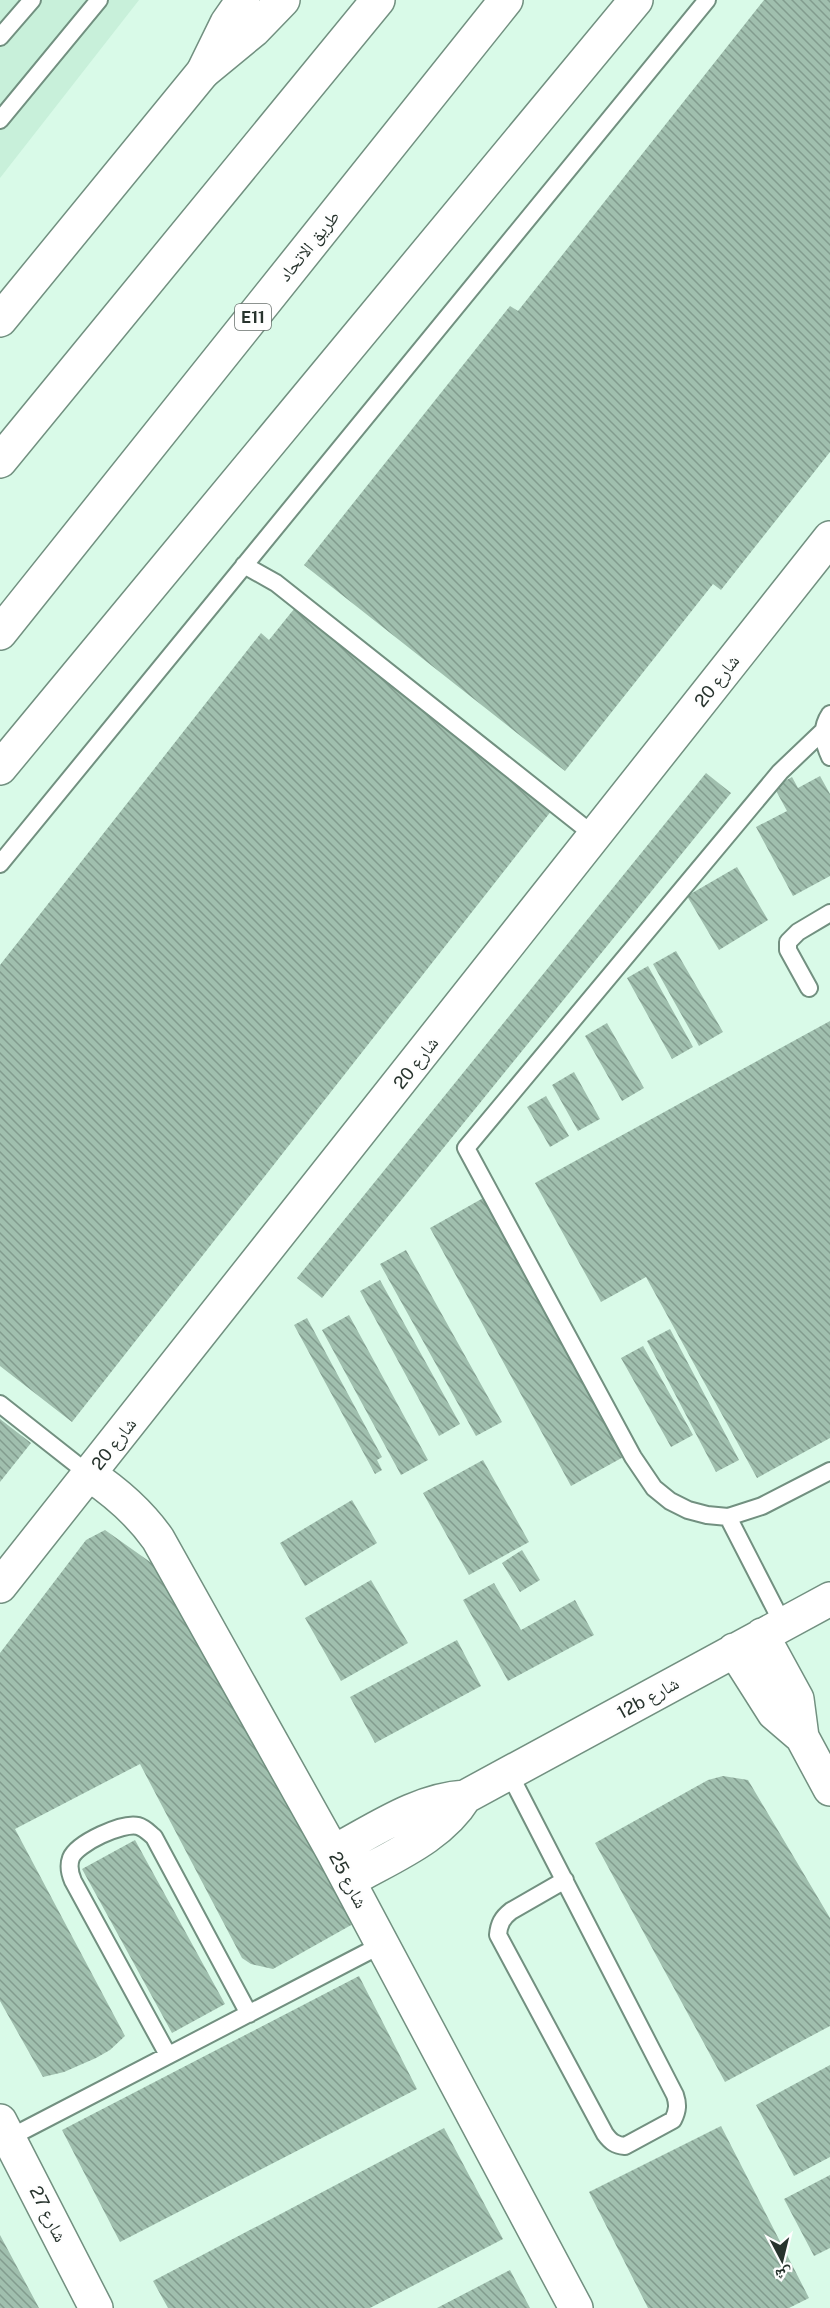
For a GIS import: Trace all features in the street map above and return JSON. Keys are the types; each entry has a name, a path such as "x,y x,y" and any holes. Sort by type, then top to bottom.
{"main road":[{"path":"203,72 227,23 243,0"},
{"path":"0,320 203,72 254,30 283,0"},
{"path":"0,461 378,0"},
{"name":"طريق الاتحاد","path":"0,633 506,0"},
{"path":"0,768 636,0"},
{"name":"شارع 20","path":"0,1586 830,538"},
{"name":"شارع 25","path":"90,1475 128,1503 158,1539 349,1881 576,2308"},
{"name":"12b شارع","path":"333,1852 429,1803 447,1798 465,1797 830,1599"},
{"path":"760,1636 774,1713 802,1737 830,1789"},
{"name":"12b شارع","path":"349,1881 435,1831 456,1812 465,1797"},
{"name":"شارع 27","path":"4,2129 96,2308"}],"lane":[{"path":"0,37 32,0"},
{"path":"0,120 99,0"},
{"path":"0,864 707,0"},
{"path":"244,565 276,583 595,836"},
{"path":"830,714 823,731 780,772 466,1148 642,1472 654,1488 670,1501 688,1510 728,1517 762,1506 830,1471"},
{"path":"823,731 824,744 830,757"},
{"path":"809,988 788,950 788,942 798,932 830,913"},
{"path":"0,1404 90,1475"},
{"path":"728,1517 760,1636"},
{"path":"509,1773 565,1880 678,2103 673,2120 625,2146 610,2141 605,2134 498,1935 503,1917 565,1880"},
{"path":"168,2055 73,1881 70,1873 71,1857 83,1845 121,1826 139,1826 154,1837 249,2014"},
{"path":"4,2129 168,2055 381,1945"}],"shaded area":[{"path":"0,0 139,0 0,178"}],"building":[{"path":"764,0 830,0 830,452 721,590 713,584 565,771 304,565 510,306 518,311"},
{"path":"294,609 552,810 72,1422 0,1366 0,965 261,633 269,640"},
{"path":"706,773 731,793 322,1298 297,1278"},
{"path":"820,776 830,794 830,876 793,896 756,827 787,811 774,787 792,777 798,788"},
{"path":"737,867 768,920 719,950 687,896"},
{"path":"676,951 723,1032 699,1046 653,964"},
{"path":"648,966 693,1047 672,1059 627,978"},
{"path":"830,1021 830,1438 757,1478 646,1277 601,1302 535,1183"},
{"path":"607,1023 644,1088 622,1101 585,1036"},
{"path":"574,1072 600,1119 578,1131 552,1085"},
{"path":"546,1096 569,1136 550,1147 527,1107"},
{"path":"485,1197 627,1455 571,1486 430,1228"},
{"path":"406,1250 502,1422 476,1436 380,1264"},
{"path":"380,1280 460,1424 439,1436 360,1291"},
{"path":"349,1315 428,1460 401,1475 322,1330"},
{"path":"307,1318 382,1457 377,1460 382,1470 375,1474 294,1325"},
{"path":"670,1329 739,1460 716,1472 647,1341"},
{"path":"643,1346 693,1435 671,1447 621,1358"},
{"path":"0,1419 31,1443 0,1482"},
{"path":"483,1460 529,1542 469,1575 423,1493"},
{"path":"352,1500 377,1543 305,1586 280,1543"},
{"path":"105,1530 160,1569 353,1924 273,1969 251,1964 242,1958 140,1764 15,1829 125,2036 110,2050 96,2058 64,2072 43,2077 0,2001 0,1653 86,1540"},
{"path":"522,1550 540,1580 520,1592 502,1563"},
{"path":"371,1580 408,1643 341,1681 305,1618"},
{"path":"494,1583 521,1630 575,1600 594,1635 508,1681 463,1600"},
{"path":"457,1640 481,1686 375,1743 350,1697"},
{"path":"723,1776 748,1780 830,1918 830,2026 725,2082 595,1843 708,1780"},
{"path":"135,1840 225,2004 172,2033 82,1869"},
{"path":"359,1976 417,2089 120,2242 62,2130"},
{"path":"830,2065 830,2157 794,2176 756,2105"},
{"path":"721,2126 809,2298 789,2308 648,2308 589,2192"},
{"path":"444,2128 503,2239 370,2308 168,2308 153,2281"},
{"path":"830,2175 830,2248 814,2256 784,2199"},
{"path":"0,2235 39,2308 0,2308"},
{"path":"510,2270 530,2308 437,2308"}]}
